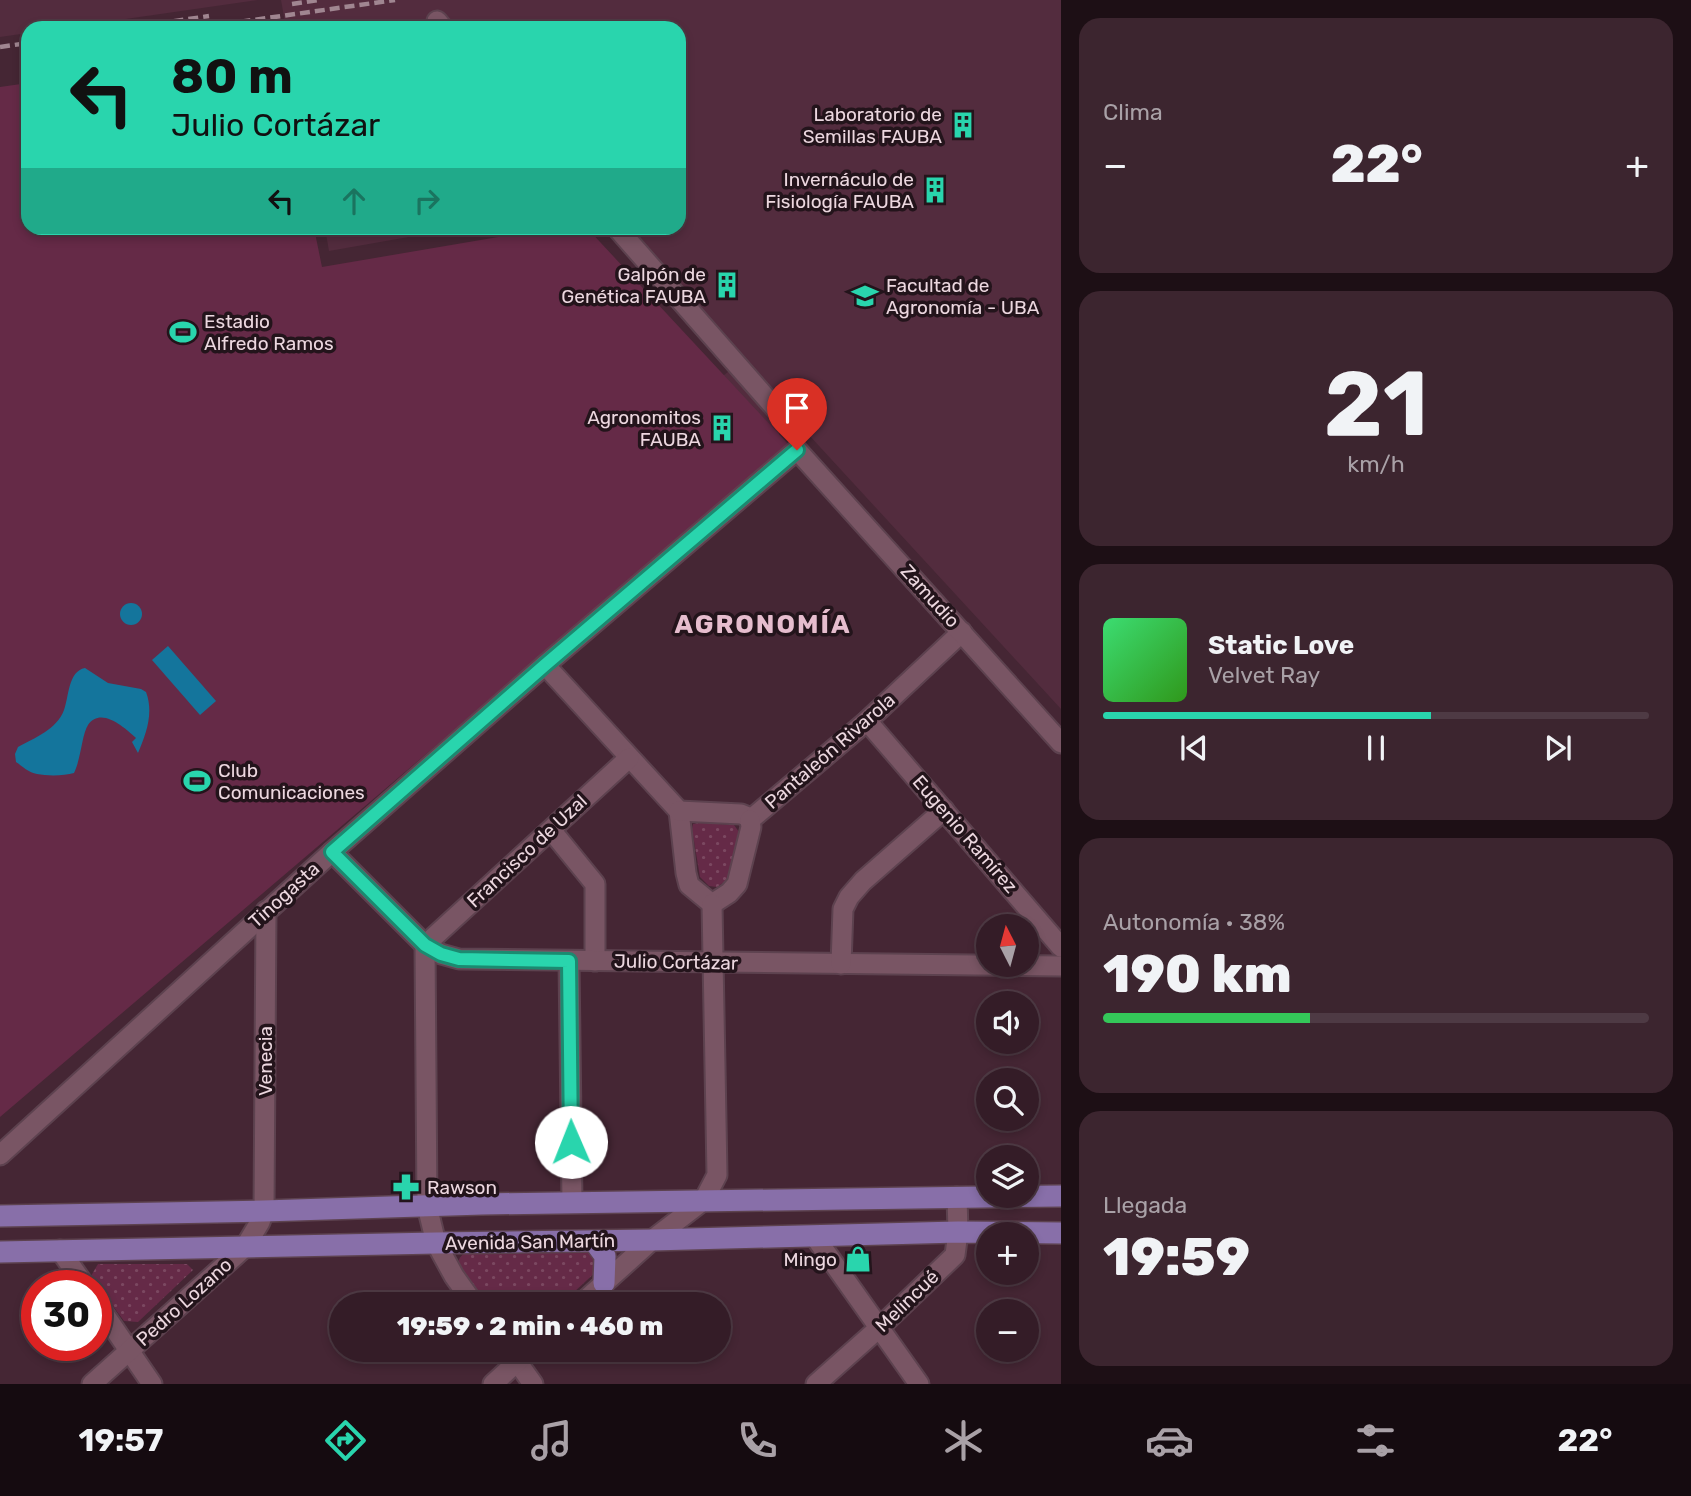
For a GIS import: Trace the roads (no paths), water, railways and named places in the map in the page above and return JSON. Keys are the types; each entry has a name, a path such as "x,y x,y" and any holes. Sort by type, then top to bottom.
{"main road":[{"name":"Avenida San Martín","path":"0,1216 572,1202 1061,1196"},
{"name":"Avenida San Martín","path":"0,1252 1061,1233"},
{"path":"594,1241 605,1256 604,1283"}],"street":[{"path":"623,235 775,408"},
{"name":"Zamudio","path":"797,450 1061,743"},
{"name":"Tinogasta","path":"0,1155 332,852 545,665 797,450"},
{"name":"Pantaleón Rivarola","path":"679,811 741,814 750,820 867,721 962,632"},
{"path":"545,665 679,811 685,873 689,885 712,904 717,1175 704,1200 652,1240 594,1292"},
{"name":"Eugenio Ramírez","path":"867,721 1061,947"},
{"name":"Francisco de Uzal","path":"425,945 629,758"},
{"path":"841,964 843,909 849,897 863,881 944,810"},
{"path":"712,904 737,884 751,827 750,820"},
{"path":"551,830 595,884 595,961"},
{"name":"Julio Cortázar","path":"332,852 425,945 441,954 459,959 1061,966"},
{"name":"Venecia","path":"264,1211 266,911"},
{"path":"425,945 427,1206 436,1243 465,1292"},
{"path":"569,961 572,1202"},
{"name":"Melincué","path":"816,1384 955,1255 958,1233 957,1197"},
{"name":"Pedro Lozano","path":"92,1384 245,1247 264,1211"},
{"path":"815,1237 919,1384"},
{"path":"60,1250 74,1270"},
{"path":"112,1326 152,1384"},
{"path":"493,1384 512,1362"},
{"path":"523,1362 533,1384"}],"water":[{"path":"131,603 139,606 142,614 139,622 131,625 123,622 120,614 123,606"},
{"path":"168,646 216,701 200,715 152,660"},
{"path":"85,668 108,683 146,692 149,716 138,753 132,742 136,738 126,729 106,718 99,718 93,720 86,729 74,773 50,775 28,771 16,762 18,747 56,723 64,710 72,679 79,670"}],"railway":[{"path":"292,4 319,0"},
{"path":"246,21 395,0"},
{"path":"176,21 209,16"},
{"path":"0,47 21,44"}],"place":[{"name":"Laboratorio de Semillas FAUBA","path":"963,125"},
{"name":"Invernáculo de Fisiología FAUBA","path":"935,190"},
{"name":"Galpón de Genética FAUBA","path":"727,285"},
{"name":"Facultad de Agronomía - UBA","path":"865,296"},
{"name":"Estadio Alfredo Ramos","path":"183,332"},
{"name":"Agronomitos FAUBA","path":"722,428"},
{"name":"Club Comunicaciones","path":"197,781"},
{"name":"Rawson","path":"406,1187"},
{"name":"Mingo","path":"858,1259"}],"district":[{"name":"AGRONOMÍA","path":"763,624"}]}
